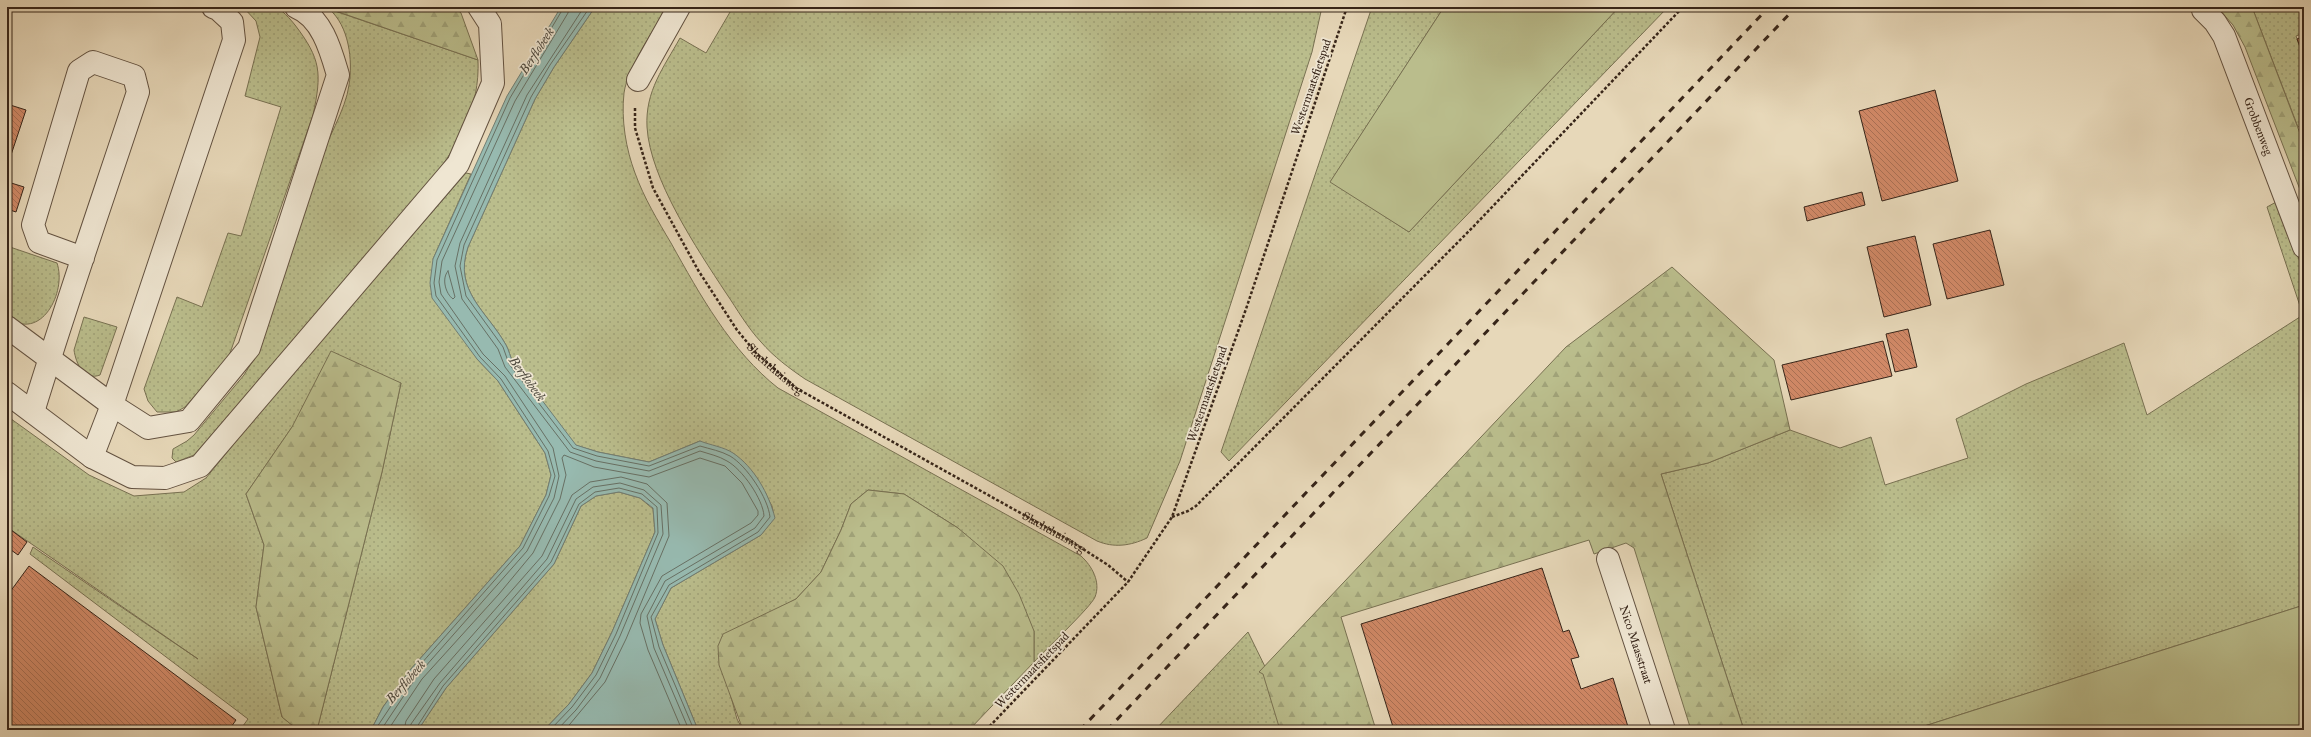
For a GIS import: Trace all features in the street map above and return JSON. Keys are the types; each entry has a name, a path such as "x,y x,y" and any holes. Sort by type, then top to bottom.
{"street":[{"path":"92,457 112,405 234,40 232,22 218,9 213,7"},
{"path":"7,328 112,405 148,428 189,421 249,348 338,75 328,39 303,10 296,7"},
{"path":"7,393 92,457 132,477 165,478 200,466 458,164 493,83 490,24 479,7"},
{"path":"638,80 678,7"},
{"name":"Grobbenweg","path":"2203,10 2224,36 2304,248"},
{"path":"33,412 49,359 83,258 138,92 134,76 93,62 79,72 33,225 39,242 83,258"},
{"name":"Nico Maasstraat","path":"1608,559 1664,730"}],"path":[{"name":"Westermaatsfietspad","path":"986,730 1128,582 1172,517 1248,301 1347,7"},
{"path":"1172,517 1188,511 1196,506 1473,227 1683,7"},
{"name":"Slachthuisweg","path":"638,80 635,100 635,128 652,188 698,270 737,330 756,353 796,388 1069,540 1108,564 1128,582"}],"green space":[{"path":"266,6 277,8 288,17 304,37 314,57 317,67 318,88 313,115 229,356 185,407 176,412 157,412 148,401 144,389 177,297 202,307 228,233 241,236 281,107 245,96 260,37 256,21 243,7"},
{"path":"324,7 454,7 461,13 478,60"},
{"path":"595,7 667,7 642,49 626,83 623,114 627,144 632,164 639,182 656,218 705,302 731,340 746,357 778,388 1081,556 1092,569 1096,580 1097,591 1092,602 1034,662 1034,631 958,528 904,494 868,490 851,504 841,530 821,572 796,599 768,614 730,693 737,719 743,730 698,730 663,645 655,619 671,588 761,535 774,518 772,506 754,474 700,441 649,462 598,452 575,445 513,362 506,345 474,300 468,288 465,276 465,262 468,247 535,99 554,67"},
{"path":"733,7 1322,7 1312,52 1180,461 1147,538 1134,543 1122,545 1110,545 1097,541 805,379 776,357 751,330 702,256 677,213 657,169 650,147 647,127 647,114 652,91 662,69 680,38 706,53"},
{"path":"1372,7 1444,7 1331,181 1409,232 1619,7 1668,7 1229,461 1221,452"},
{"path":"1444,7 1619,7 1409,232 1330,182"},
{"path":"2217,7 2252,7 2304,144 2304,200 2245,47 2233,25"},
{"path":"2252,7 2304,7 2304,33 2296,36 2304,59 2304,125 2298,127"},
{"path":"329,9 478,60 478,77 475,94 466,124 459,139 431,180 194,455 176,462 172,458 173,449 194,435 244,375 259,351 294,235 317,166 344,104 349,85 350,54 341,25 336,16"},
{"path":"466,173 471,174 433,259 477,359 498,381 545,453 551,475 546,495 520,546 410,670 383,707 371,730 317,730 382,472 401,383 292,427 246,494 264,545 256,607 282,717 298,730 240,730 248,719 30,554 33,547 198,659 7,527 7,416 89,475 134,496 184,492 206,478 270,400"},
{"path":"2278,201 2304,273 2304,605 1912,730 1744,730 1661,474 1708,463 1790,430 1840,448 1871,437 1885,485 1968,458 1956,419 2026,384 2124,343 2147,415 2303,315 2267,207"},
{"path":"7,246 57,263 59,275 55,300 48,311 40,319 31,324 19,323 7,317"},
{"path":"1672,267 1774,360 1790,430 1708,463 1661,474 1744,730 1691,730 1634,548 1626,543 1594,554 1589,540 1341,617 1376,730 1280,730 1263,674 1259,672 1566,347"},
{"path":"84,317 117,327 100,375 89,376 85,373 79,366 75,355 74,350"},
{"path":"331,351 401,383 382,472 317,730 298,730 282,717 256,607 264,545 246,494 292,427"},
{"path":"868,490 904,494 958,528 1003,566 1019,594 1034,631 1034,662 969,730 743,730 719,665 718,646 723,634 796,599 821,572 841,530 851,504"},
{"path":"619,492 640,498 653,509 655,532 612,632 592,673 569,704 544,730 418,730 446,688 554,564 581,506 596,496"},
{"path":"2304,605 2304,730 1912,730"},
{"path":"1248,632 1275,687 1287,730 1155,730"}],"water":[{"name":"Berflobeek","path":"561,7 595,7 554,67 535,99 468,247 465,262 465,276 468,288 474,300 506,345 513,362 576,445 598,452 649,462 700,441 725,449 741,459 754,473 765,491 775,518 761,535 671,588 655,619 663,645 698,730 544,730 569,704 592,673 612,632 655,532 653,508 640,498 619,492 596,496 581,506 554,564 446,688 418,730 371,730 383,707 410,670 520,546 546,495 551,475 545,453 498,381 477,359 432,298 430,283 433,259 507,96"}],"building":[{"path":"2304,36 2304,56 2297,39"},
{"path":"1935,90 1958,181 1882,201 1859,111"},
{"path":"7,104 26,110 7,167"},
{"path":"8,182 24,187 16,212 7,209"},
{"path":"1862,192 1865,205 1807,221 1804,207"},
{"path":"1990,230 2004,285 1947,299 1933,244"},
{"path":"1915,236 1931,305 1884,317 1867,247"},
{"path":"1908,329 1917,367 1895,372 1886,334"},
{"path":"1883,341 1892,376 1791,400 1782,365"},
{"path":"7,527 27,542 18,555 7,547"},
{"path":"29,566 236,720 229,730 7,730 7,596"},
{"path":"1542,568 1563,632 1569,630 1579,657 1571,659 1581,689 1613,678 1629,730 1394,730 1361,624"}],"railway":[{"path":"1080,730 1769,7"},
{"path":"1107,730 1796,7"}]}
